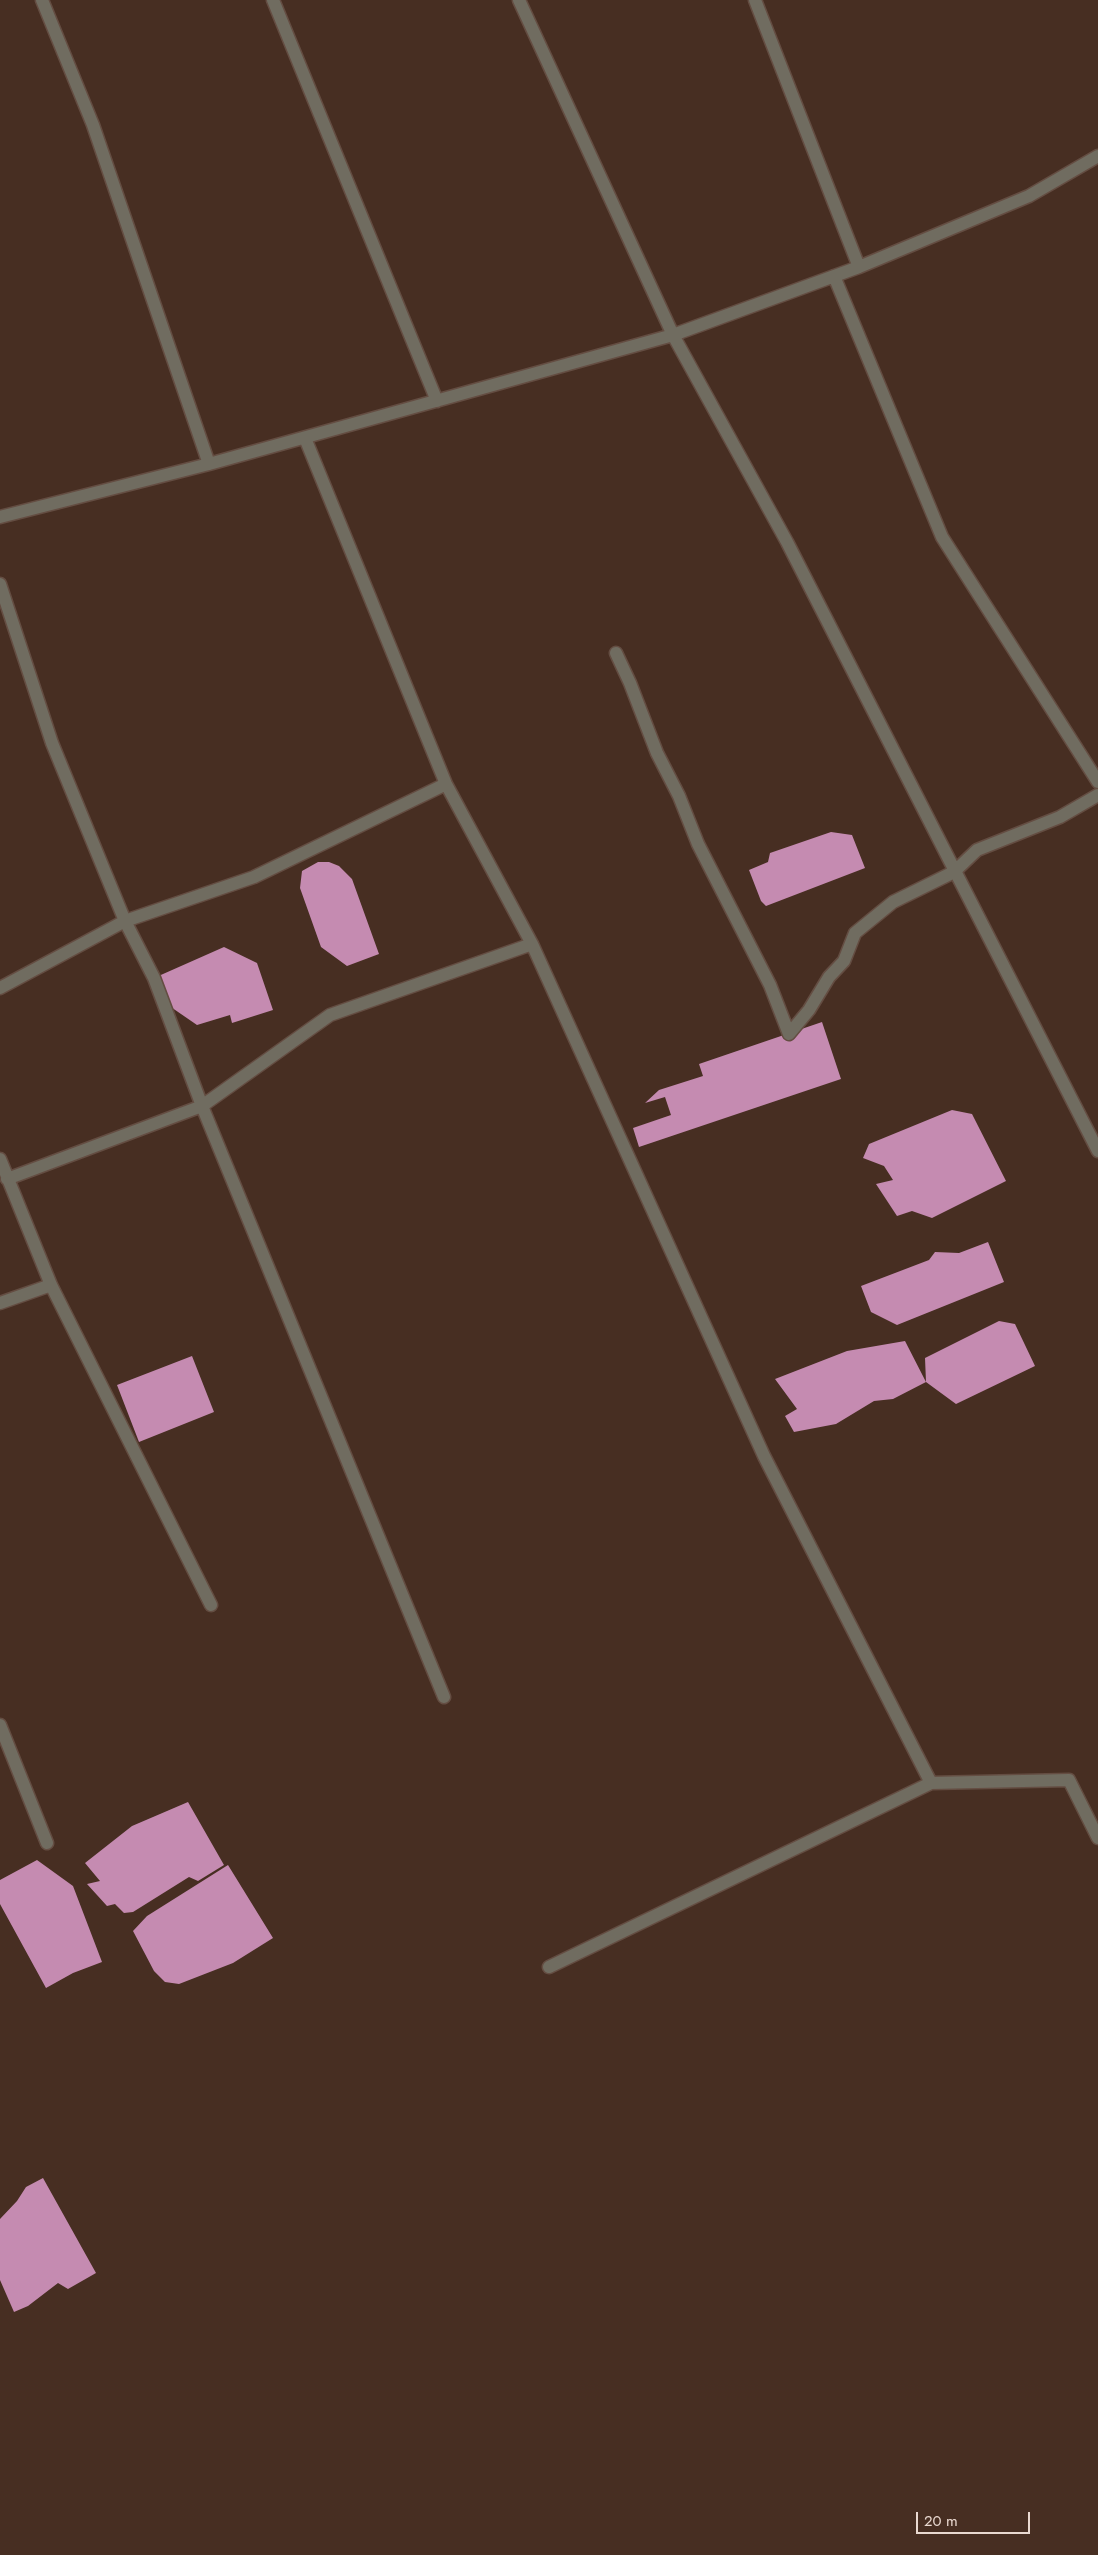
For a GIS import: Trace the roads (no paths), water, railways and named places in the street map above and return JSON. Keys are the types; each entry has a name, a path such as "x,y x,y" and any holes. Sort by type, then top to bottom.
{"street":[{"path":"42,0 93,125 209,464"},
{"path":"273,0 437,401"},
{"path":"519,0 673,335 788,542 954,872 1098,1151"},
{"path":"755,0 859,267"},
{"path":"0,517 209,464 673,335 859,267 1029,196 1098,156"},
{"path":"834,276 942,537 1098,782"},
{"path":"305,438 446,784 532,944 764,1456 931,1783"},
{"path":"0,584 52,743 125,921 154,978 202,1106 444,1697"},
{"path":"616,653 630,683 656,753 680,796 698,844 770,985 789,1034 809,1010 829,976 844,961 855,932 893,902 954,872 977,850 1060,816 1098,795"},
{"path":"0,988 125,921 254,877 446,784"},
{"path":"6,1179 202,1106 330,1015 532,944"},
{"path":"0,1159 6,1179 51,1285 211,1605"},
{"path":"0,1303 51,1285"},
{"path":"0,1725 47,1843"},
{"path":"549,1967 931,1783 1069,1780 1098,1838"}]}
